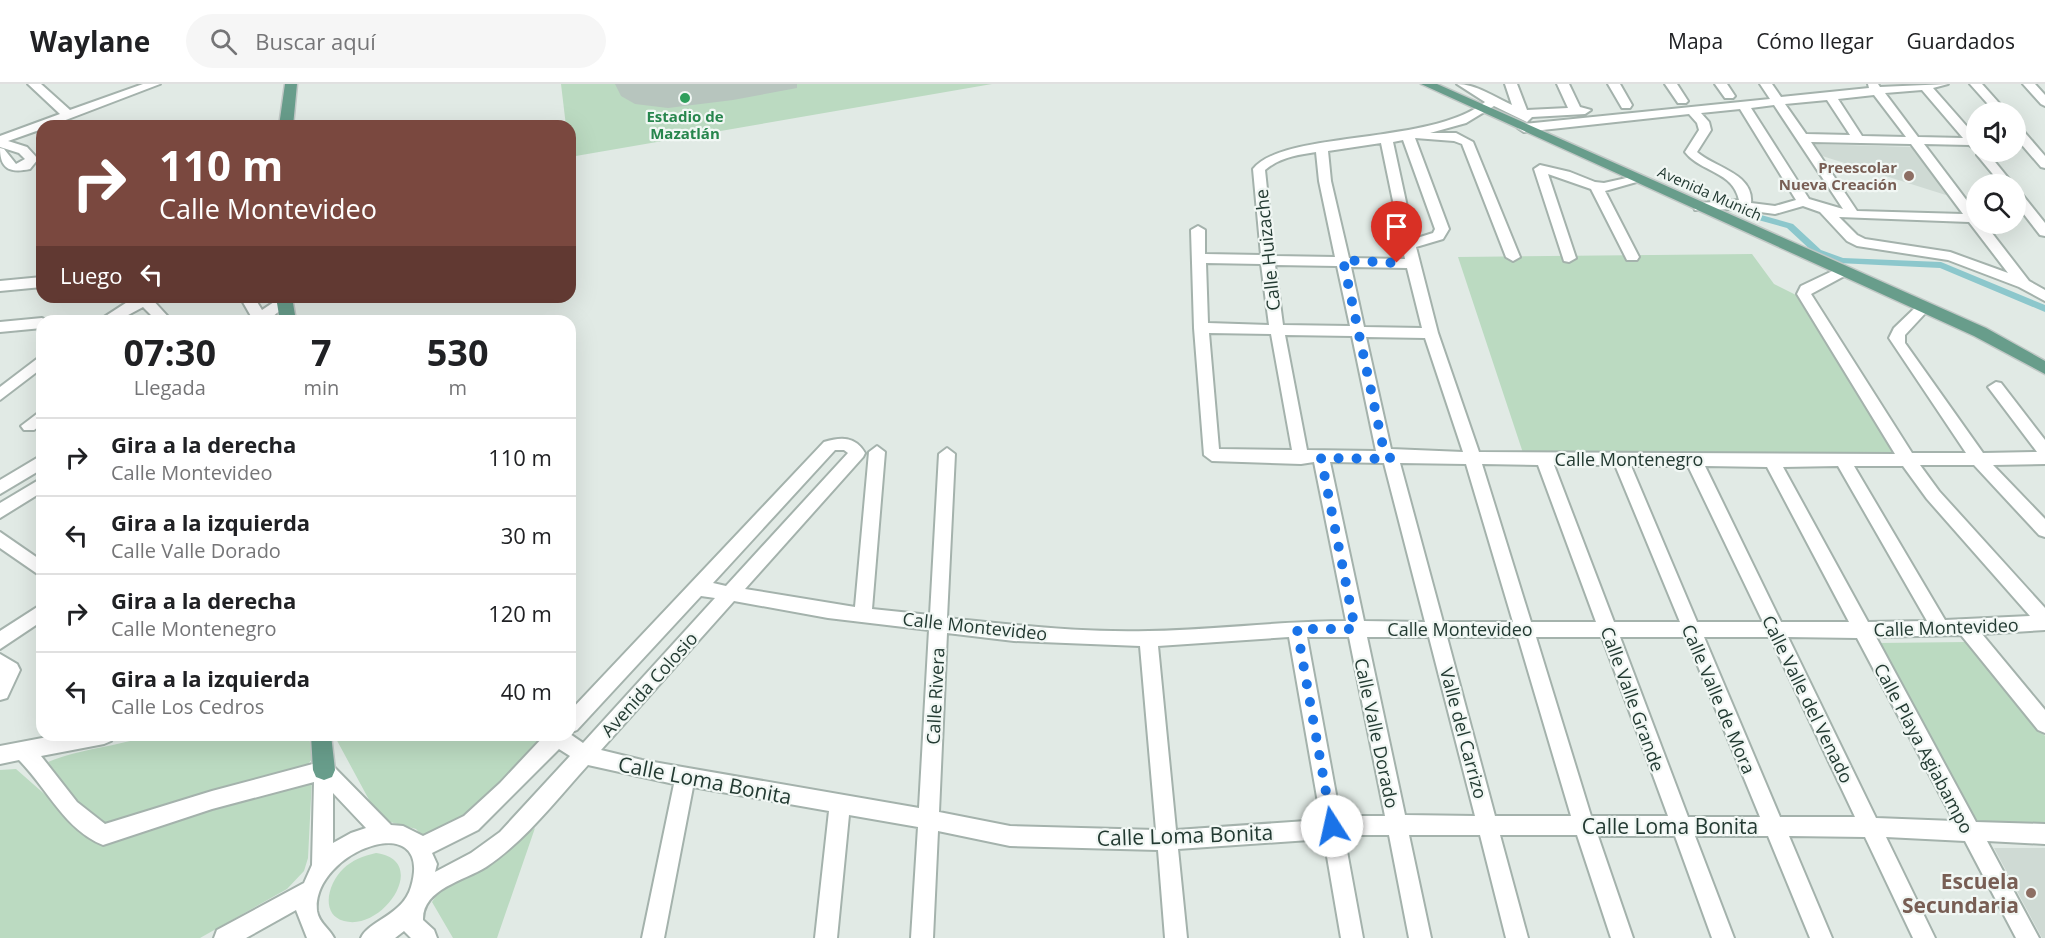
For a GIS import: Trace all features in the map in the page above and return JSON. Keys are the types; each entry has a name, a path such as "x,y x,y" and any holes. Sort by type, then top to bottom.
{"main road":[{"path":"287,120 291,84"},
{"name":"Avenida Munich","path":"1427,84 1528,123 1636,178 1980,332"},
{"path":"1980,332 2045,356"},
{"path":"1980,332 2045,368"},
{"path":"322,741 324,770"}],"street":[{"path":"33,84 68,115"},
{"path":"114,84 125,94"},
{"path":"55,120 154,84"},
{"path":"1463,84 1488,106"},
{"path":"1511,84 1528,123"},
{"path":"1563,84 1576,111"},
{"path":"1614,84 1620,109"},
{"path":"1671,84 1686,106 1702,122 1705,130 1691,152 1698,160 1730,174 1746,200 1738,205"},
{"path":"1721,84 1730,96"},
{"path":"1686,106 1730,96 1817,85 1845,84"},
{"path":"1528,123 1566,117 1576,111 1743,104 1772,92 1830,96 1876,88 1942,84"},
{"path":"1976,84 1992,102"},
{"path":"2029,84 2045,102"},
{"path":"1924,85 1966,133"},
{"path":"1876,88 1966,207"},
{"path":"1772,92 1853,215"},
{"path":"1830,96 1859,140"},
{"path":"1743,104 1804,202"},
{"name":"Calle Huizache","path":"1301,458 1277,331 1259,169 1278,155 1408,136 1425,129 1459,123 1488,106"},
{"path":"1528,123 1620,109"},
{"path":"1459,123 1455,130 1459,138"},
{"path":"0,142 36,128"},
{"path":"1409,246 1437,236 1442,229 1408,136 1459,138 1467,142 1513,257"},
{"path":"1803,138 1916,141 1966,145"},
{"path":"1386,139 1412,264 1431,333 1473,459 1584,825 1622,938"},
{"path":"0,142 23,150 32,159 26,166 13,168 0,152"},
{"path":"2026,143 2045,144"},
{"path":"2026,147 2045,164"},
{"name":"Valle del Carrizo","path":"1322,148 1325,181 1384,451 1391,459 1517,938"},
{"path":"1990,162 1999,174"},
{"path":"1569,258 1539,171 1551,171 1597,188 1613,188 1636,178"},
{"path":"1597,188 1632,256"},
{"path":"1700,207 1738,205 1775,210 1804,202 1825,210 1853,215 1966,220"},
{"path":"2026,206 2040,219 2045,232"},
{"path":"1825,210 1852,238 1873,246 1950,256 2024,284 2045,296"},
{"path":"1198,231 1201,328 1431,333"},
{"path":"1986,234 2024,284"},
{"path":"1199,258 1343,260 1412,264"},
{"path":"1843,271 1814,284 1804,294 1908,461 1933,495 2045,621"},
{"path":"0,286 36,283"},
{"path":"115,315 136,303"},
{"path":"149,303 160,315"},
{"path":"1924,307 1899,332 1896,338 1898,344 1980,461 2045,530"},
{"path":"0,327 36,323"},
{"name":"Calle Montenegro","path":"1201,328 1212,455 1391,459 1772,461 2045,459"},
{"path":"0,395 36,365"},
{"path":"1996,387 2045,451"},
{"path":"29,426 36,421"},
{"name":"Avenida Colosio","path":"372,938 397,924 416,899 507,839 857,453 848,444 830,446 576,717"},
{"path":"862,615 877,452"},
{"name":"Calle Rivera","path":"922,938 947,453"},
{"name":"Calle Valle Dorado","path":"1321,458 1420,938"},
{"name":"Calle Valle Grande","path":"1544,459 1724,938"},
{"name":"Calle Valle de Mora","path":"1620,459 1772,826 1821,938"},
{"name":"Calle Valle del Venado","path":"1693,459 1924,938"},
{"name":"Calle Playa Agiabampo","path":"1772,461 2028,938"},
{"path":"1843,461 1940,627"},
{"path":"0,488 36,465"},
{"path":"0,511 36,488"},
{"path":"0,539 36,566"},
{"name":"Calle Montevideo","path":"699,588 862,615 1014,633 1148,639 1297,629 1861,630 1940,627 1967,629 2045,621"},
{"path":"0,641 36,615"},
{"path":"1297,629 1352,938"},
{"path":"1967,629 2045,724"},
{"path":"1148,639 1176,938"},
{"path":"0,662 11,670 0,692"},
{"path":"0,755 74,741"},
{"name":"Avenida Colosio","path":"420,848 471,823 507,790 553,741"},
{"path":"569,741 584,755"},
{"path":"23,751 41,769 70,809 103,835 212,800 324,770"},
{"name":"Calle Loma Bonita","path":"584,755 685,777 928,819 1010,836 1167,840 1321,830 1332,826 1396,825 1869,827 2045,834"},
{"path":"324,770 384,832"},
{"path":"322,866 324,770"},
{"path":"653,938 685,777"},
{"path":"826,938 840,805"},
{"path":"316,937 308,916 309,891 322,866 351,842 384,832 405,836 420,848 425,861 426,876 416,899 412,924 426,938"},
{"path":"225,938 309,891"}],"shaded area":[{"name":"Preescolar Nueva Creación","path":"1812,144 1913,147 1949,196 1819,155"},
{"name":"Escuela Secundaria","path":"1994,848 2045,848 2045,938 2042,938"}],"green space":[{"path":"561,84 992,84 576,156 576,120 565,120"},
{"path":"1752,254 1774,284 1798,296 1898,453 1524,456 1458,257"},
{"path":"1967,642 2045,736 2045,824 1971,824 1877,643"},
{"path":"310,741 312,759 302,772 104,828 77,803 48,762 125,742"},
{"path":"337,741 538,741 540,743 480,806 458,822 423,837 416,829 390,822 374,809"},
{"path":"16,769 99,842 312,778 308,858 304,871 287,889 200,938 0,938 0,770"},
{"path":"535,828 497,938 453,938 432,902 441,889 474,872"},
{"path":"376,853 392,858 400,868 400,880 395,894 386,906 373,916 359,922 344,921 336,917 331,912 329,897 338,875 354,861"}],"building":[{"name":"Estadio de Mazatlán","path":"615,84 797,84 797,88 733,100 668,108 635,104 621,96"}],"waterway":[{"path":"1754,216 1790,226 1818,252 1842,261 1941,265 2045,309"}],"place":[{"name":"Estadio de Mazatlán","path":"685,98"},
{"name":"Preescolar Nueva Creación","path":"1909,176"},
{"name":"Escuela Secundaria","path":"2031,893"}],"route":[{"path":"1332,826 1297,629 1355,629 1321,458 1391,459 1384,451 1343,260 1397,263"}]}
